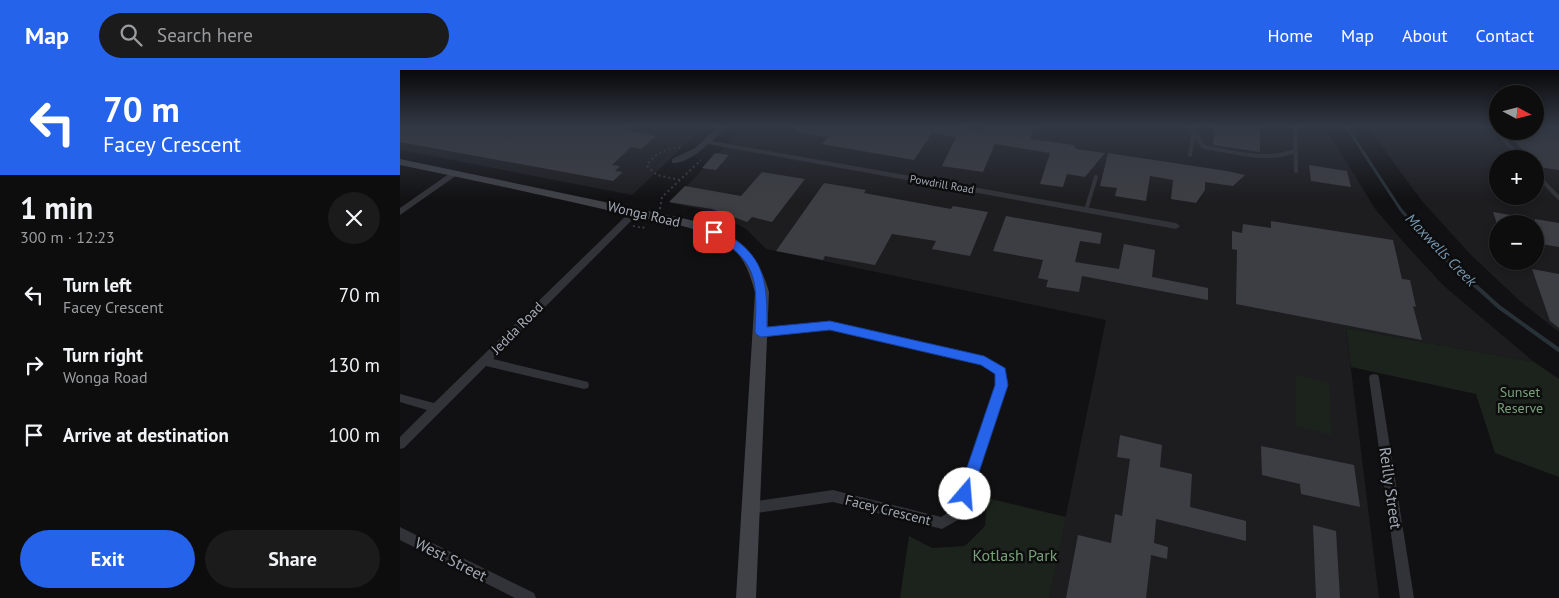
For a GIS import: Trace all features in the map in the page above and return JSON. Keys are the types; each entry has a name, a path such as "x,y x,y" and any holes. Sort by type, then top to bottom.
{"street":[{"path":"675,161 697,151"},
{"name":"Powdrill Road","path":"756,151 1176,226"},
{"name":"Wonga Road","path":"400,162 635,212 714,232 736,244 748,258 758,275 762,292 746,598"},
{"path":"400,212 456,173"},
{"name":"Jedda Road","path":"400,444 635,212"},
{"name":"Facey Crescent","path":"750,508 833,496 942,523 959,512 1002,385 1001,372 984,361 830,326 761,332"},
{"path":"484,361 584,385"},
{"name":"Reilly Street","path":"1374,378 1407,598"},
{"path":"400,398 436,408"},
{"name":"West Street","path":"400,533 528,598"}],"lane":[{"path":"1190,155 1191,151"},
{"path":"1227,151 1266,157 1286,156 1295,151 1296,171"},
{"path":"1086,210 1096,177"},
{"path":"1544,182 1559,198"}],"path":[{"path":"660,209 662,197 704,156"},
{"path":"630,225 643,228 646,224"}],"shaded area":[{"path":"403,151 679,151 632,195"},
{"path":"721,151 1339,151 1376,210 1406,245 1444,286 1534,362 1346,328 1379,598 1049,598 1106,320 766,249 746,229 725,218 705,210 670,203"},
{"path":"1385,151 1489,151 1489,205 1544,205 1544,151 1559,151 1559,332 1520,301 1471,255 1421,200"}],"green space":[{"name":"Sunset Reserve","path":"1346,328 1534,362 1559,379 1559,477 1495,453 1476,394 1351,367"},
{"path":"1296,375 1329,383 1332,435 1296,426"},
{"name":"Kotlash Park","path":"987,498 1066,517 1049,598 900,598 909,536 932,548 965,546 985,526"}],"building":[{"path":"447,151 627,151 612,165 620,166 615,171 623,172 613,181"},
{"path":"860,151 920,151 914,160"},
{"path":"949,151 992,151 983,172 942,166"},
{"path":"1036,151 1088,151 1105,153 1085,177 1067,174 1063,187 1040,184 1050,153"},
{"path":"1544,151 1559,151 1559,170 1544,168"},
{"path":"715,153 729,155 716,170 702,168"},
{"path":"1108,153 1245,175 1233,186 1205,182 1205,190 1196,203 1171,199 1173,180 1150,176 1146,201 1115,196 1117,188 1100,186"},
{"path":"1309,165 1347,171 1351,187 1311,181"},
{"path":"762,172 805,179 772,222 752,217 747,222 712,209 669,202 685,186 741,196"},
{"path":"824,183 866,190 864,193 951,209 953,206 988,212 970,256 932,249 936,241 892,234 875,265 825,256 823,260 776,251"},
{"path":"1493,212 1510,215 1494,215"},
{"path":"1006,216 1102,233 1100,244 1080,241 1075,262 1119,269 1124,244 1155,250 1152,277 1208,288 1208,300 1082,276 1079,292 1046,287 1048,280 1038,278 1043,260 993,251"},
{"path":"1544,220 1559,223 1559,247 1544,244"},
{"path":"1271,221 1393,240 1402,279 1410,280 1416,307 1413,306 1422,340 1236,304 1237,250 1232,249 1232,231 1242,233 1243,224 1271,228"},
{"path":"1532,270 1559,274 1559,328 1550,321"},
{"path":"1120,435 1162,445 1160,467 1192,474 1190,507 1246,521 1246,541 1156,519 1154,543 1168,547 1167,559 1151,555 1146,598 1066,598 1078,535 1111,543 1115,514 1122,516 1130,459 1117,457"},
{"path":"1261,446 1354,465 1360,507 1301,494 1300,484 1262,475"},
{"path":"1313,525 1336,531 1340,598 1316,598"}],"waterway":[{"name":"Maxwells Creek","path":"1362,151 1401,210 1438,252"},
{"name":"Maxwells Creek","path":"1438,252 1499,307 1559,350"}],"route":[{"path":"714,232 736,244 748,258 758,275 762,292 761,332 830,326 984,361 1001,372 1002,385 965,494"}]}
